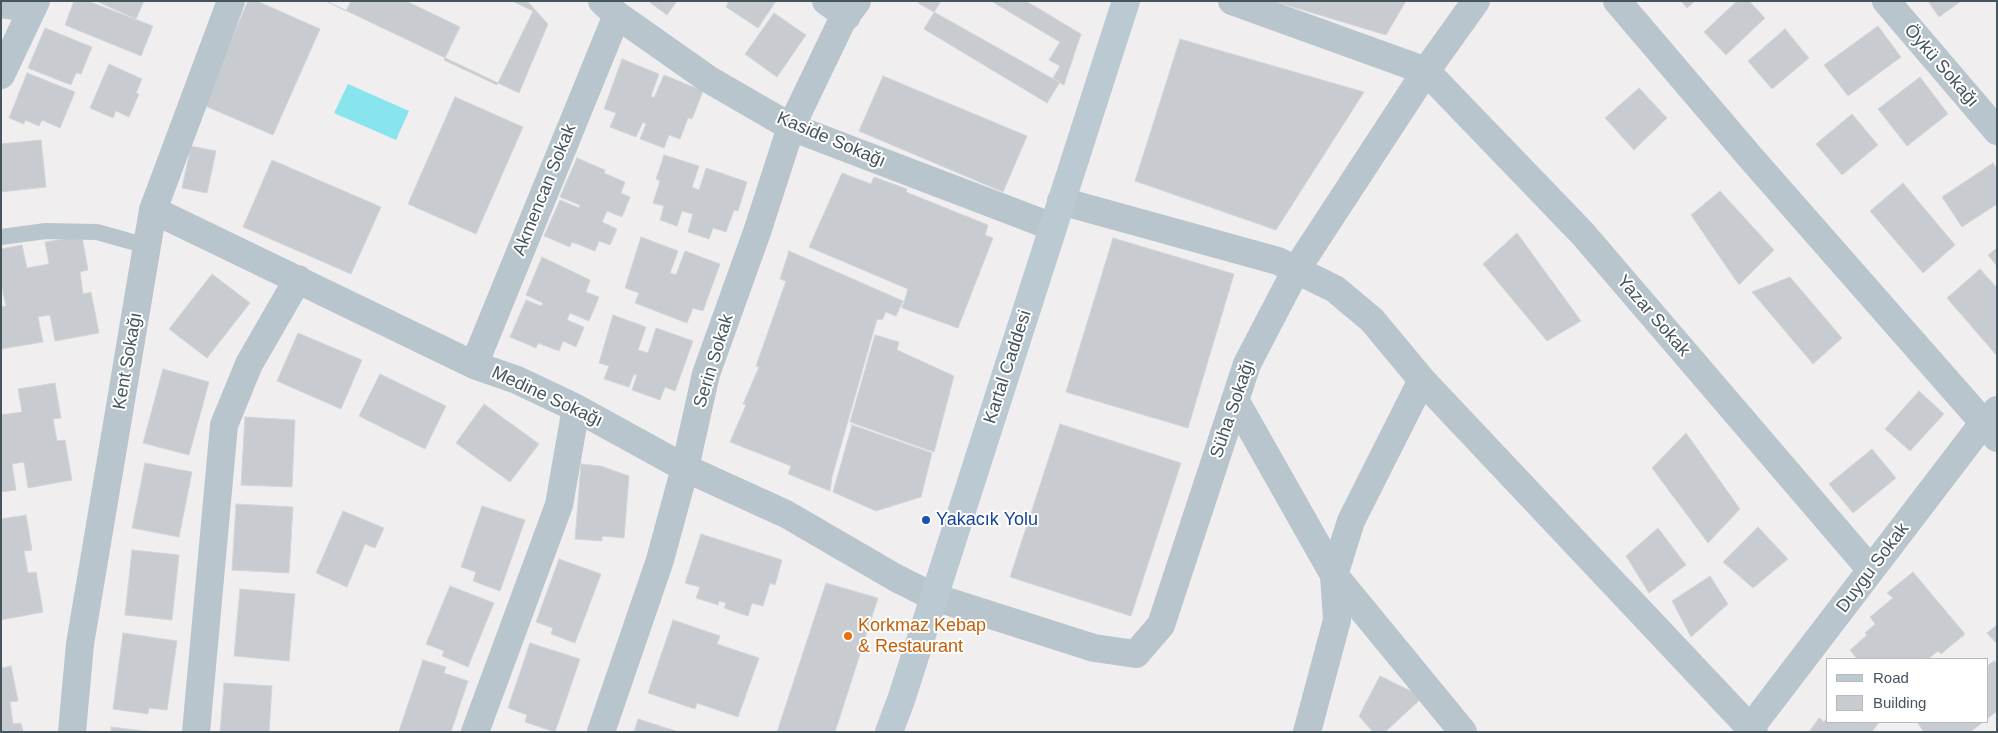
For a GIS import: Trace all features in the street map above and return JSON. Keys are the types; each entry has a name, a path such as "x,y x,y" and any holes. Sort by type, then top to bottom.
{"main road":[{"name":"Kartal Caddesi","path":"889,732 1126,1"}],"street":[{"name":"Kent Sokağı","path":"72,732 80,644 153,210 231,1"},
{"path":"1232,1 1426,71"},
{"name":"Süha Sokağı","path":"934,597 1094,648 1136,654 1161,625 1247,364 1296,270 1426,71 1476,1"},
{"path":"1617,1 1751,158 1993,423"},
{"name":"Öykü Sokağı","path":"1886,1 1997,131"},
{"path":"1,4 34,5 1,76"},
{"name":"Serin Sokak","path":"601,732 660,560 685,468 706,374 757,232 791,127 842,21 843,6"},
{"name":"Kaside Sokağı","path":"609,8 708,78 791,127 1053,227"},
{"name":"Akmencan Sokak","path":"474,365 609,8"},
{"name":"Yazar Sokak","path":"1426,71 1583,234 1871,570"},
{"path":"1061,201 1278,261 1334,289 1372,320 1422,380 1753,729"},
{"name":"Medine Sokağı","path":"153,210 474,365 517,380 576,408 685,468 786,514 896,578 934,597"},
{"path":"196,732 224,425 249,364 298,279"},
{"path":"1307,732 1337,620 1334,575 1351,521 1422,380"},
{"path":"1235,400 1334,575 1463,732"},
{"path":"474,732 559,505 576,408"},
{"name":"Duygu Sokak","path":"1753,729 1871,570 1993,423"}],"lane":[{"path":"1,237 46,231 97,232 148,246"}],"water":[{"path":"348,84 409,111 396,140 334,113"}],"building":[{"path":"74,1 88,1 153,26 141,56 65,25"},
{"path":"96,1 144,1 136,19"},
{"path":"248,1 257,1 320,29 273,135 203,105"},
{"path":"326,1 351,1 346,11"},
{"path":"326,1 527,1 548,24 519,93"},
{"path":"406,1 512,1 533,11 497,85 444,60 460,27"},
{"path":"648,1 677,1 667,15"},
{"path":"729,1 776,1 758,28 726,7"},
{"path":"919,1 1026,1 1081,34 1064,85 918,3"},
{"path":"941,1 991,1 1060,42 1049,60 1060,66 1053,78 1060,82 1047,103 924,29"},
{"path":"1273,1 1406,1 1386,35"},
{"path":"1681,1 1695,1 1687,8"},
{"path":"1737,1 1749,1 1765,18 1726,55 1704,32"},
{"path":"1928,1 1961,1 1939,17"},
{"path":"774,13 806,35 777,77 745,54"},
{"path":"1878,26 1901,57 1848,96 1824,65"},
{"path":"45,28 92,47 81,74 76,73 71,85 28,68"},
{"path":"1785,29 1809,58 1772,89 1748,61"},
{"path":"1180,39 1364,92 1276,230 1135,181"},
{"path":"622,59 659,74 651,96 654,98 664,75 703,91 692,119 688,118 680,139 669,135 664,148 640,139 646,124 643,122 636,137 610,127 616,113 604,109"},
{"path":"109,64 142,79 136,93 139,94 129,117 116,111 113,118 90,108"},
{"path":"27,73 75,92 60,128 42,120 39,126 25,120 24,124 9,118"},
{"path":"883,76 1027,136 1003,192 859,131"},
{"path":"1920,77 1948,114 1907,146 1878,109"},
{"path":"1639,88 1667,118 1634,150 1605,118"},
{"path":"455,97 523,127 476,234 408,204"},
{"path":"1852,114 1878,145 1842,175 1816,144"},
{"path":"41,140 46,187 1,192 1,144"},
{"path":"191,146 216,151 207,193 182,188"},
{"path":"664,155 699,166 692,187 699,190 706,168 747,182 738,211 734,210 726,232 713,228 709,239 688,232 693,214 682,211 677,226 660,220 664,206 653,203 660,181 656,179"},
{"path":"577,158 605,170 604,173 625,182 621,193 630,197 622,217 607,211 602,222 617,229 610,245 599,241 595,251 572,242 570,247 544,236 560,200 579,208 580,205 560,197"},
{"path":"272,160 381,207 351,274 243,227"},
{"path":"1993,163 1997,169 1997,204 1962,227 1942,197"},
{"path":"842,173 871,184 874,177 907,189 906,192 988,225 985,235 993,238 958,328 902,308 908,289 809,247"},
{"path":"1903,183 1955,245 1923,273 1870,211"},
{"path":"1720,191 1774,250 1739,285 1691,215"},
{"path":"1517,233 1581,321 1547,341 1483,264"},
{"path":"82,236 88,270 80,272 83,294 91,292 99,333 55,341 50,315 38,317 43,342 1,349 1,307 6,306 1,283 1,249 22,245 27,268 49,264 45,242"},
{"path":"641,237 678,251 670,273 676,275 685,251 720,264 703,311 693,308 687,323 635,303 639,293 625,288"},
{"path":"1113,238 1234,274 1188,428 1066,392"},
{"path":"1997,248 1997,266 1988,255"},
{"path":"789,251 903,301 896,316 886,312 882,320 877,319 832,477 830,491 788,474 791,466 730,442 746,405 743,404 759,367 756,366 786,281 780,279"},
{"path":"542,257 590,280 586,292 599,297 589,321 570,313 567,320 584,327 576,347 563,341 559,351 538,343 536,348 510,337 526,300 541,306 543,303 526,295"},
{"path":"1980,269 1997,288 1997,356 1947,298"},
{"path":"212,274 250,303 207,358 169,329"},
{"path":"1790,277 1842,338 1813,364 1752,292"},
{"path":"613,315 646,327 638,350 648,353 656,328 693,341 675,391 665,387 660,400 632,390 637,375 634,374 629,387 604,379 609,366 599,363"},
{"path":"298,333 362,360 341,409 277,381"},
{"path":"875,335 899,342 897,350 954,376 934,452 850,422"},
{"path":"163,369 209,382 189,455 143,443"},
{"path":"380,374 446,406 425,449 359,416"},
{"path":"55,383 61,418 53,419 57,441 65,440 72,480 28,488 24,462 12,464 16,490 1,492 1,415 22,412 18,389"},
{"path":"1919,391 1944,414 1910,451 1885,429"},
{"path":"484,404 539,444 510,482 456,443"},
{"path":"245,417 295,420 292,487 241,485"},
{"path":"1060,424 1181,463 1131,616 1010,577"},
{"path":"852,425 932,453 921,497 876,511 833,492"},
{"path":"1686,433 1740,509 1708,543 1652,468"},
{"path":"1872,449 1896,478 1853,513 1829,484"},
{"path":"145,463 192,472 179,537 132,528"},
{"path":"581,464 601,466 629,476 624,538 602,536 602,541 575,539"},
{"path":"236,504 293,507 289,573 232,570"},
{"path":"482,506 525,520 500,591 473,581 476,572 461,567"},
{"path":"343,511 384,528 375,548 365,544 347,587 316,573"},
{"path":"26,515 32,550 24,551 28,573 36,572 43,612 1,620 1,519"},
{"path":"1758,527 1788,559 1753,588 1723,562"},
{"path":"1658,528 1686,565 1649,593 1626,556"},
{"path":"701,534 782,560 775,585 770,583 763,606 752,603 748,616 724,608 726,603 719,601 718,605 696,598 700,587 685,583"},
{"path":"132,550 179,555 172,620 125,615"},
{"path":"559,559 601,574 575,643 551,634 553,628 536,622"},
{"path":"1913,572 1965,634 1941,654 1938,651 1929,658 1856,658 1850,650 1867,635 1865,633 1875,624 1870,617 1893,598 1887,593"},
{"path":"1710,576 1728,604 1691,637 1672,601"},
{"path":"826,583 878,598 835,732 777,732"},
{"path":"450,586 494,603 468,667 442,656 444,651 426,644"},
{"path":"240,589 295,594 289,661 234,656"},
{"path":"673,620 720,636 717,644 759,658 738,717 697,703 695,709 648,693"},
{"path":"1997,625 1997,644 1987,633"},
{"path":"123,633 177,641 167,710 149,708 148,714 113,709"},
{"path":"530,643 580,659 555,732 525,722 527,715 508,708"},
{"path":"423,660 446,667 444,673 468,681 451,732 399,731"},
{"path":"1994,661 1997,664 1997,711 1988,718 1988,665"},
{"path":"11,666 18,701 10,702 13,724 21,723 23,732 1,732 1,668"},
{"path":"1380,676 1423,697 1385,732 1373,732 1359,716"},
{"path":"224,683 272,686 269,732 220,732"},
{"path":"1819,718 1824,722 1826,719 1826,723 1878,723 1872,732 1809,732"},
{"path":"638,719 679,732 634,732"},
{"path":"1918,723 1982,723 1970,732 1924,732"},
{"path":"111,727 153,732 111,732"}],"place":[{"name":"Yakacık Yolu","path":"926,520"},
{"name":"Korkmaz Kebap & Restaurant","path":"848,636"}]}
